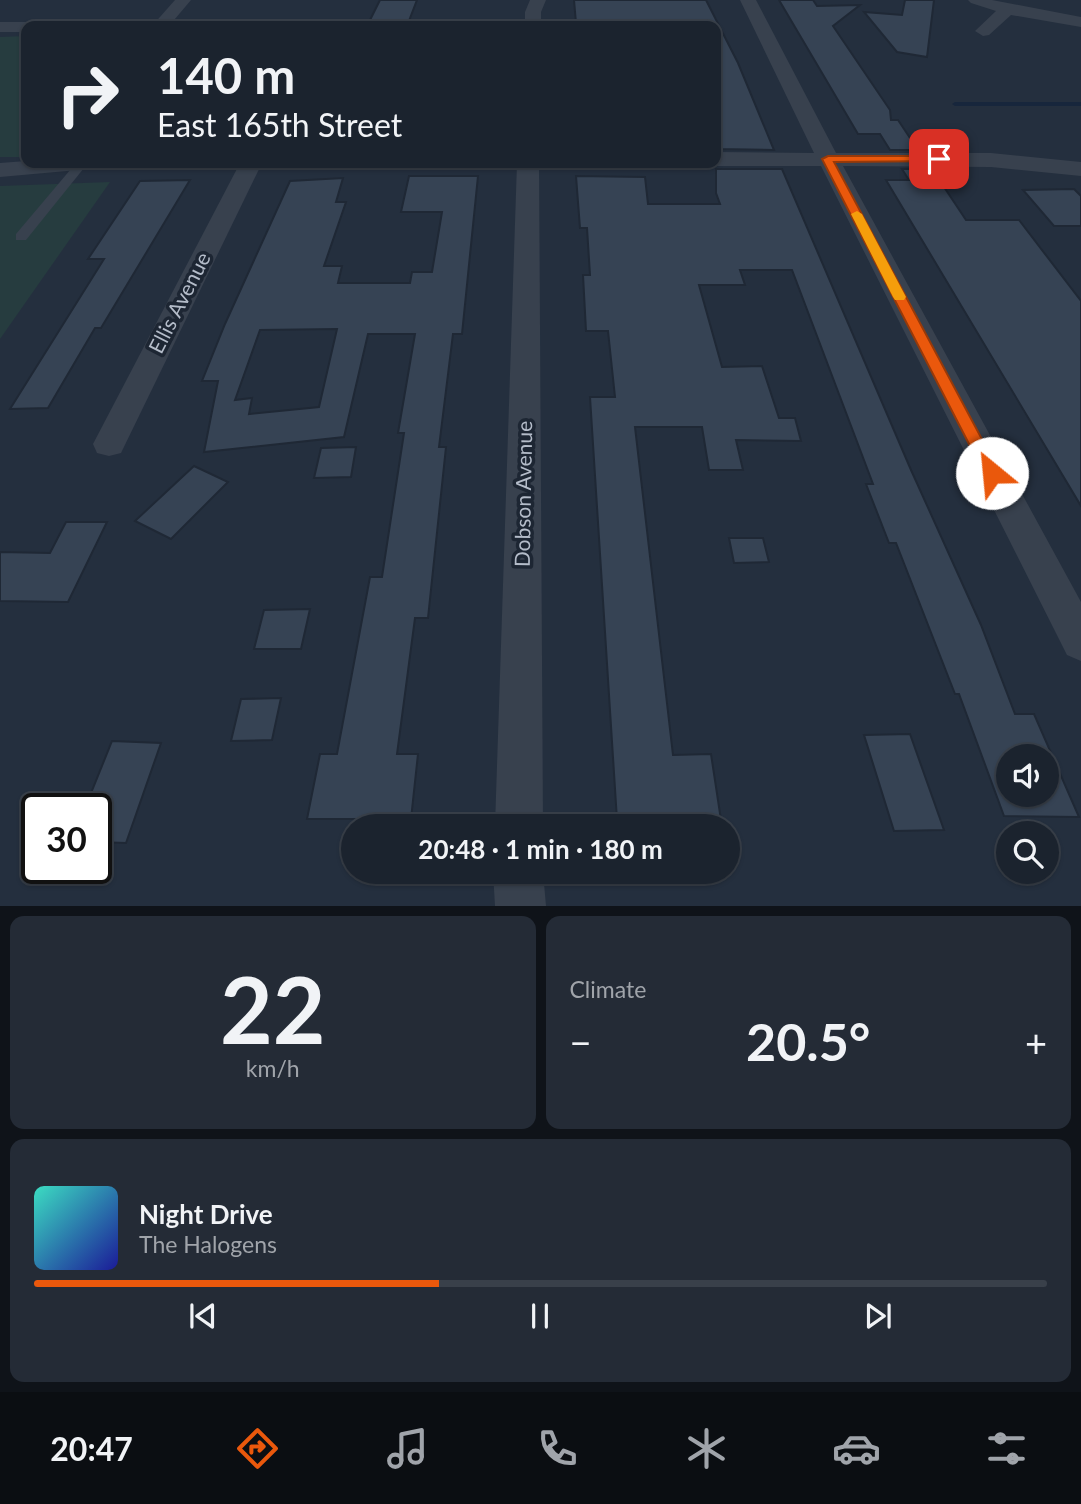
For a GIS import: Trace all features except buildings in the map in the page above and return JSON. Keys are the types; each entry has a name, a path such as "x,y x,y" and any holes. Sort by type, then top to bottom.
{"street":[{"path":"164,21 183,0"},
{"path":"533,21 538,0"},
{"path":"748,0 828,159 1081,642"},
{"path":"976,0 1008,10 1081,22"},
{"path":"983,32 1008,10"},
{"path":"0,27 21,27"},
{"path":"721,159 991,160 1081,169"},
{"path":"0,170 23,168"},
{"name":"Ellis Avenue","path":"109,444 248,168"},
{"name":"Dobson Avenue","path":"519,814 528,168"},
{"path":"519,884 521,905"}],"lane":[{"path":"21,237 76,168"}],"green space":[{"path":"21,36 21,157 0,157 0,37"},
{"path":"110,182 0,339 0,186"}],"waterway":[{"path":"955,104 1081,104"}],"slow traffic":[{"path":"857,214 900,297"}],"route":[{"path":"939,159 828,159 992,473"}]}
